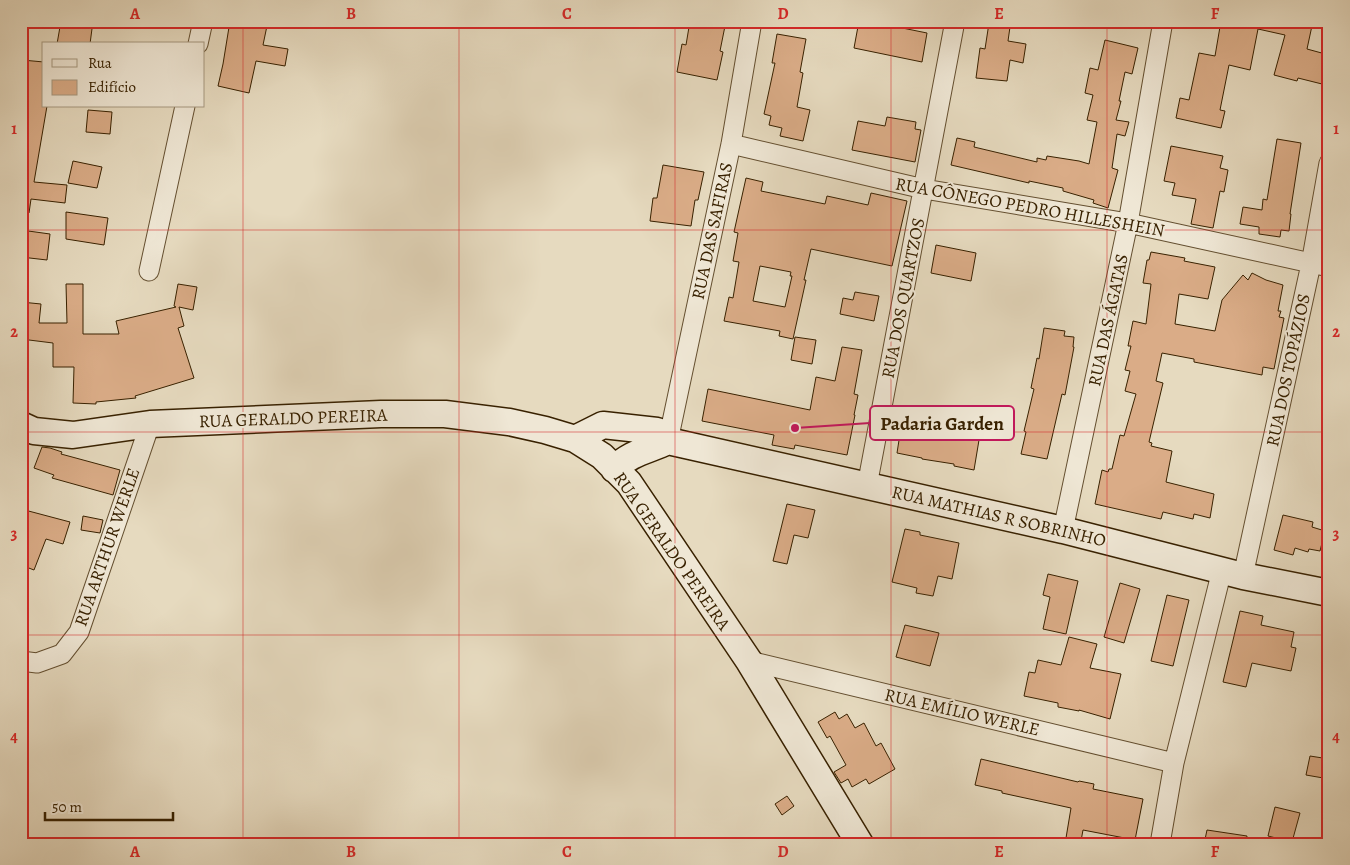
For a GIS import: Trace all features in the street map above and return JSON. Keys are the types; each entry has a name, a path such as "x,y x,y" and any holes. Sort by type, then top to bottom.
{"main road":[{"name":"RUA GERALDO PEREIRA","path":"21,425 34,431 73,435 150,424 381,414 445,414 509,422 575,439 602,456 629,483 749,661 860,844"},
{"name":"RUA MATHIAS R SOBRINHO","path":"575,439 603,426 656,432 668,441 1063,530 1232,573 1329,593"},
{"path":"614,468 630,456 652,449 668,441"}],"street":[{"path":"198,42 203,21"},
{"name":"RUA DAS SAFIRAS","path":"668,441 731,144 752,21"},
{"name":"RUA DOS QUARTZOS","path":"867,486 955,21"},
{"name":"RUA DAS ÁGATAS","path":"1063,530 1128,223 1163,21"},
{"path":"149,271 185,108"},
{"name":"RUA CÔNEGO PEDRO HILLESHEIN","path":"731,144 924,189 1128,223 1320,266"},
{"name":"RUA DOS TOPÁZIOS","path":"1160,844 1174,763 1232,573 1320,266 1329,163"},
{"name":"RUA ARTHUR WERLE","path":"21,661 37,663 62,654 79,632 150,424"},
{"name":"RUA EMÍLIO WERLE","path":"749,661 1174,763"}],"building":[{"path":"61,21 93,21 90,42 57,42"},
{"path":"230,21 268,21 263,45 288,49 285,66 256,61 249,93 218,86"},
{"path":"690,21 726,21 720,51 723,52 717,80 677,72 682,44 686,45"},
{"path":"859,21 868,21 927,33 922,62 854,48"},
{"path":"1221,21 1313,21 1307,49 1329,55 1329,74 1326,85 1298,78 1297,81 1274,75 1285,35 1258,29 1250,70 1229,65 1220,110 1225,111 1221,128 1176,118 1180,98 1189,100 1199,53 1215,56"},
{"path":"989,23 1010,27 1008,41 1026,44 1023,63 1010,60 1007,81 976,78 980,48 985,49"},
{"path":"777,34 806,39 800,72 803,73 797,107 810,110 803,141 780,136 782,128 769,125 771,116 764,114 775,63 772,63"},
{"path":"1105,40 1138,48 1132,74 1125,72 1119,101 1121,101 1116,120 1129,122 1125,136 1117,134 1112,168 1118,170 1108,208 1093,203 1094,200 1063,191 1063,188 1029,181 1029,183 951,165 957,138 975,142 974,147 1037,162 1037,158 1046,160 1047,156 1089,164 1097,122 1087,120 1093,95 1085,93 1090,68 1098,70"},
{"path":"22,60 42,62 42,108 47,108 34,182 67,185 65,203 31,199 29,213 21,213"},
{"path":"88,110 112,112 110,134 86,132"},
{"path":"887,117 916,122 915,129 921,130 915,162 852,150 858,121 885,126"},
{"path":"1277,139 1301,143 1289,231 1281,230 1280,237 1259,234 1259,227 1240,224 1243,207 1262,210 1263,199 1267,200"},
{"path":"1171,146 1223,156 1220,168 1228,170 1224,192 1220,191 1213,228 1191,224 1196,199 1172,195 1175,183 1164,181"},
{"path":"73,161 102,167 97,188 68,183"},
{"path":"663,165 704,172 698,200 695,200 691,226 650,221 653,198 657,198"},
{"path":"746,178 763,182 761,191 825,204 827,196 868,205 871,193 907,201 892,266 811,249 793,339 779,336 780,331 724,321 729,297 733,298 739,262 733,261 738,233 734,232","holes":["760,266 791,272 790,276 792,276 785,307 753,301"]},
{"path":"66,212 108,218 104,245 66,239"},
{"path":"21,230 50,234 47,260 21,257"},
{"path":"936,245 976,253 971,281 931,273"},
{"path":"1151,252 1185,258 1184,261 1215,267 1208,299 1179,294 1175,324 1215,331 1222,300 1243,275 1248,280 1252,273 1283,285 1278,311 1281,311 1279,317 1284,318 1274,369 1263,367 1262,375 1194,362 1194,359 1162,353 1156,381 1163,383 1149,442 1152,443 1151,446 1172,451 1166,482 1214,494 1210,518 1194,514 1193,519 1163,512 1161,519 1095,504 1102,470 1108,472 1109,469 1112,469 1120,435 1124,436 1136,394 1125,391 1130,371 1125,370 1131,346 1128,346 1133,321 1146,324 1151,284 1143,283 1147,260 1149,260"},
{"path":"66,284 83,284 83,334 119,334 116,321 176,307 174,306 178,284 197,287 193,310 179,307 184,326 178,328 194,378 135,396 136,398 96,402 96,404 73,403 74,367 53,367 53,343 21,339 21,302 41,304 39,323 67,323"},
{"path":"855,292 879,296 874,321 840,314 843,298 853,300"},
{"path":"1044,328 1065,331 1064,336 1074,337 1074,347 1065,395 1062,394 1047,459 1021,454 1026,432 1024,431 1034,389 1031,388 1037,358 1039,359"},
{"path":"795,337 816,340 812,364 791,360"},
{"path":"842,347 862,350 854,394 858,395 847,455 795,445 794,449 772,445 774,435 702,421 708,389 810,410 816,377 835,381"},
{"path":"902,421 975,434 974,440 979,440 974,470 954,466 954,464 897,453"},
{"path":"42,447 120,470 113,495 52,478 54,475 34,468"},
{"path":"787,504 815,510 808,538 794,535 787,564 773,561"},
{"path":"21,509 70,522 63,544 46,539 34,570 21,565"},
{"path":"1283,515 1313,522 1312,527 1325,531 1320,551 1309,549 1308,552 1295,548 1293,555 1274,550"},
{"path":"83,516 103,520 100,533 81,530"},
{"path":"905,529 920,532 920,535 959,543 952,579 938,576 933,596 916,593 917,588 892,582"},
{"path":"1048,574 1078,581 1066,634 1043,629 1050,597 1043,595"},
{"path":"1120,583 1140,589 1124,643 1104,637"},
{"path":"1167,595 1189,600 1173,666 1151,661"},
{"path":"1240,611 1263,616 1261,625 1294,632 1291,647 1296,648 1291,671 1252,663 1246,687 1223,682"},
{"path":"905,625 939,633 930,666 896,657"},
{"path":"1069,637 1097,644 1090,668 1121,674 1110,719 1079,710 1058,707 1058,703 1024,696 1029,672 1035,673 1038,660 1061,665"},
{"path":"835,712 839,719 847,714 855,728 864,723 876,746 881,743 895,769 869,784 866,779 852,787 848,779 841,783 834,772 846,765 830,736 827,738 818,722"},
{"path":"1310,756 1329,759 1329,779 1306,775"},
{"path":"981,759 1078,782 1094,784 1093,789 1143,799 1135,840 1083,830 1081,841 1066,838 1071,808 975,785"},
{"path":"787,796 794,806 782,815 775,804"},
{"path":"1275,807 1300,813 1292,842 1268,836"},
{"path":"1207,830 1247,836 1246,844 1204,844"}],"place":[{"name":"Padaria Garden","path":"795,428"}]}
